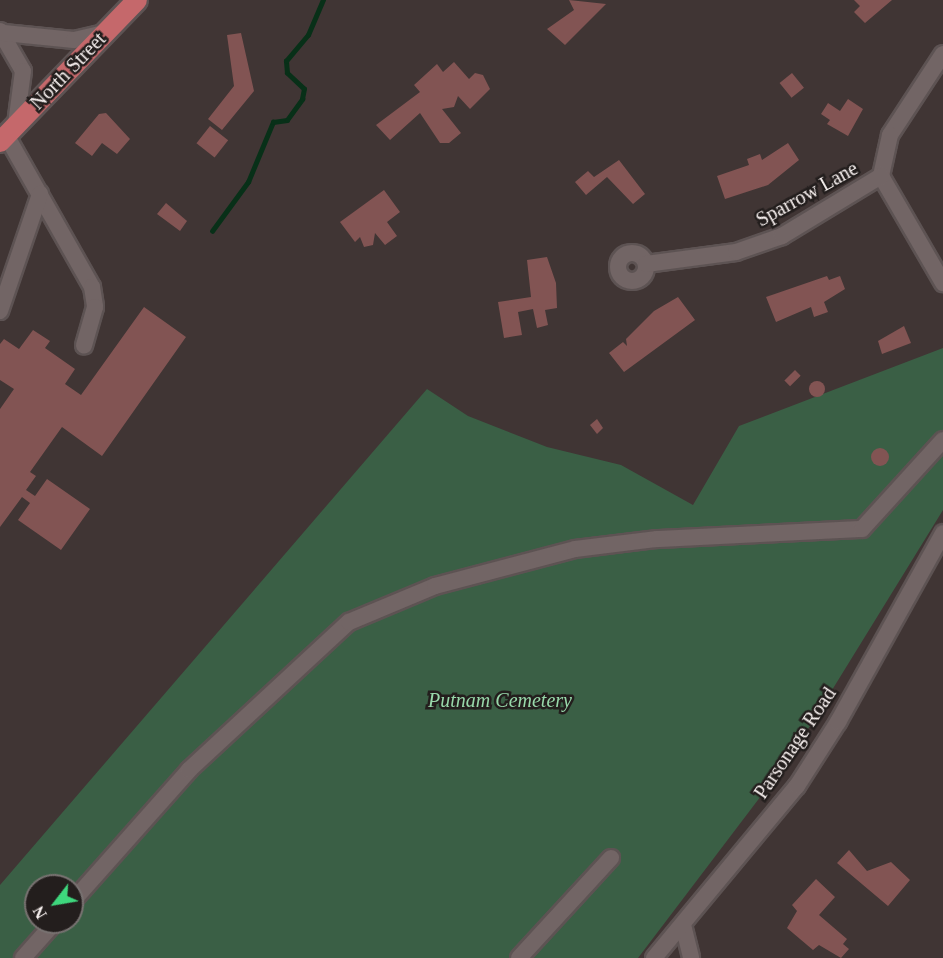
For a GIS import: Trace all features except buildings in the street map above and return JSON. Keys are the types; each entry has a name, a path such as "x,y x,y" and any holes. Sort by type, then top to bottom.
{"main road":[{"name":"North Street","path":"8,134 137,0"}],"street":[{"path":"2,32 74,40 105,33"},
{"path":"2,32 23,71 8,134 92,287 95,307 84,345"},
{"path":"943,54 890,135 881,176 943,283"},
{"name":"Sparrow Lane","path":"646,264 736,252 782,236 881,176"},
{"path":"0,311 40,194"},
{"path":"84,888 189,770 349,622 435,586 575,549 657,539 862,530 943,440"},
{"name":"Parsonage Road","path":"654,958 806,772 943,533"},
{"path":"519,958 611,858"},
{"path":"683,925 691,958"},
{"path":"23,958 44,934"}],"green space":[{"name":"Putnam Cemetery","path":"943,348 943,510 792,755 638,958 0,958 0,885 427,389 468,416 547,447 621,465 693,505 739,426"}],"waterway":[{"path":"212,231 248,182 273,122 287,120 302,99 304,89 287,73 286,61 308,35 323,0"}]}
